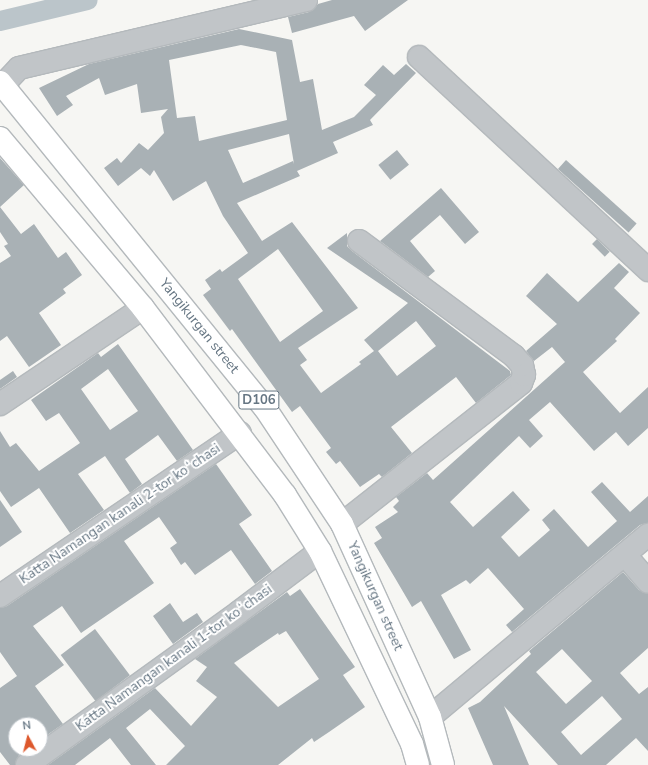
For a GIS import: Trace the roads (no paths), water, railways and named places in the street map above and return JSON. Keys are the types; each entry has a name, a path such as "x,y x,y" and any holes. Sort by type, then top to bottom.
{"main road":[{"name":"Yangikurgan street","path":"2,83 265,408 342,524 430,717 443,765"},
{"name":"Yangikurgan street","path":"0,138 143,308 240,433 285,495 320,551 412,744 418,765"}],"street":[{"path":"2,83 19,68 306,0"},
{"path":"419,57 647,268"},
{"path":"342,524 521,384 524,375 522,365 514,356 359,241"},
{"path":"0,404 143,308"},
{"name":"Katta Namangan kanali 2-tor koʻchasi","path":"0,596 240,433"},
{"path":"430,717 648,535"},
{"name":"Katta Namangan kanali 1-tor koʻchasi","path":"27,765 320,551"},
{"path":"624,555 648,581"}],"waterway":[{"path":"0,21 88,0"}]}
